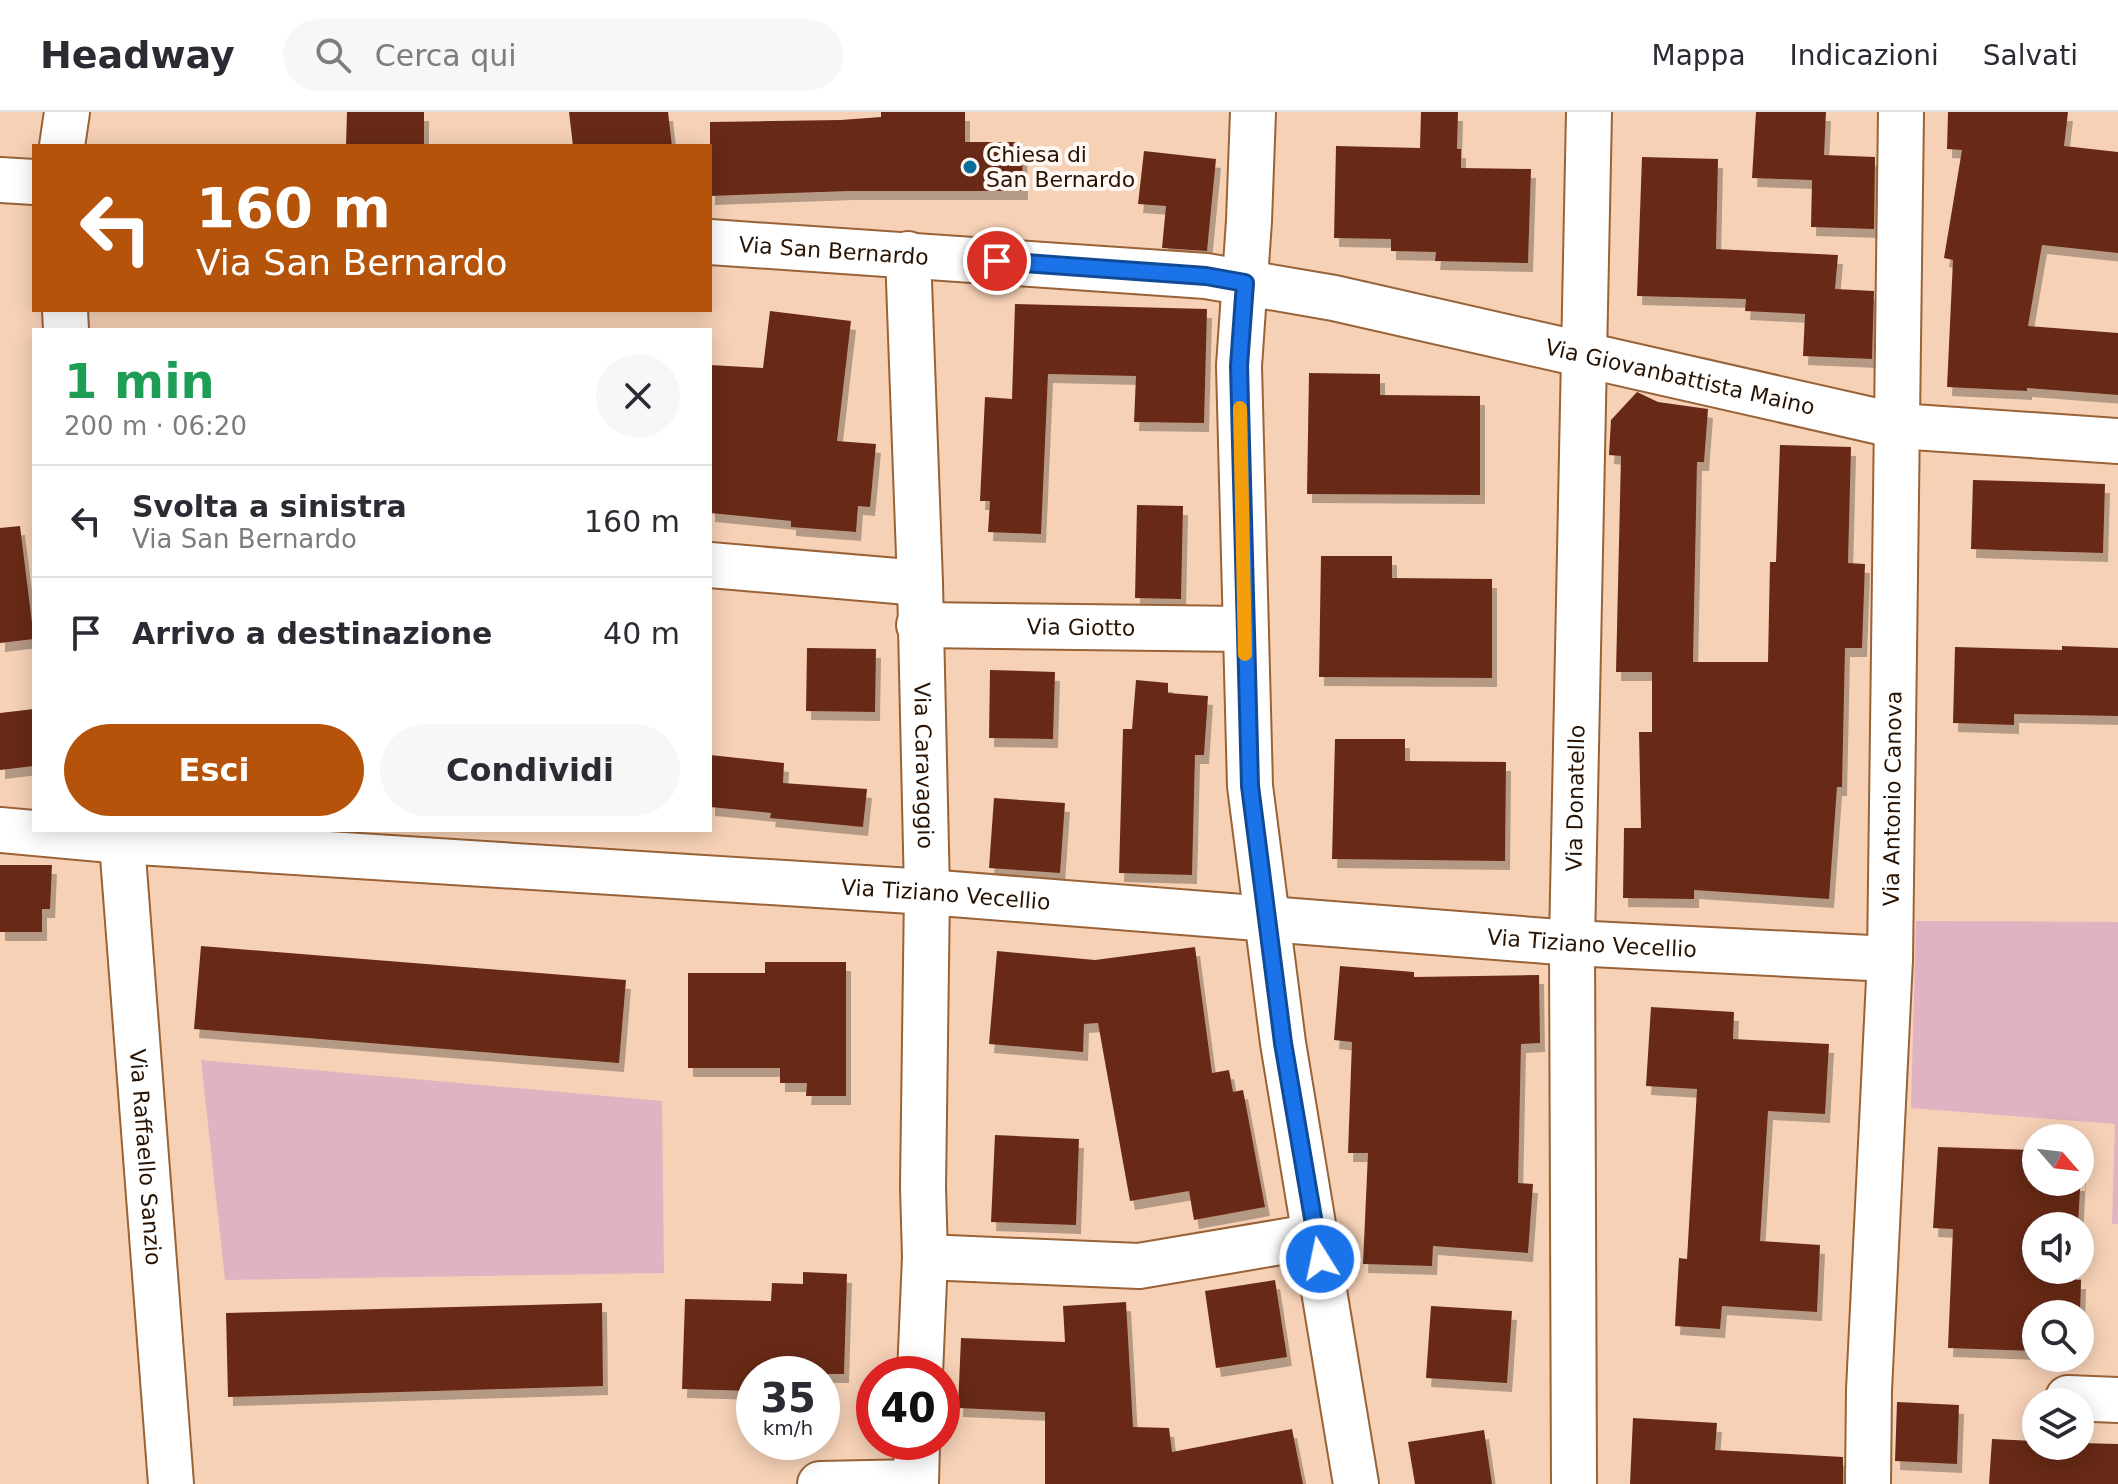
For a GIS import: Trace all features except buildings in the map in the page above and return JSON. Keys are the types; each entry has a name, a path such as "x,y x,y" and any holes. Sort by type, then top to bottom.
{"street":[{"path":"62,144 67,112"},
{"path":"1253,112 1239,366 1250,786 1283,1043 1356,1484"},
{"name":"Via Donatello","path":"1574,1484 1572,943 1589,112"},
{"name":"Via Antonio Canova","path":"1868,1484 1869,1390 1890,959 1901,112"},
{"path":"0,180 32,182"},
{"name":"Via San Bernardo","path":"712,242 1206,276 1245,283"},
{"name":"Via Caravaggio","path":"908,254 927,892 925,1257 921,1356"},
{"name":"Via Giovanbattista Maino","path":"1245,283 1334,298 1898,426 2118,441"},
{"name":"Via Giotto","path":"712,565 920,604 1244,629"},
{"name":"Via Tiziano Vecellio","path":"0,830 32,832"},
{"name":"Via Tiziano Vecellio","path":"41,832 927,892 1572,943 1890,959"},
{"name":"Via Raffaello Sanzio","path":"122,836 171,1484"},
{"path":"925,1257 1139,1266 1316,1236"},
{"path":"2094,1399 2118,1400"},
{"path":"820,1484 916,1469"}],"shaded area":[{"path":"1916,921 2118,922 2118,1224 2112,1224 2115,1124 1911,1108"},
{"path":"201,1060 662,1101 664,1273 225,1280"}],"slow traffic":[{"path":"1240,408 1245,654"}],"place":[{"name":"Chiesa di San Bernardo","path":"970,167"}],"route":[{"path":"997,261 1206,276 1245,283 1239,366 1250,786 1283,1043 1320,1259"}]}
